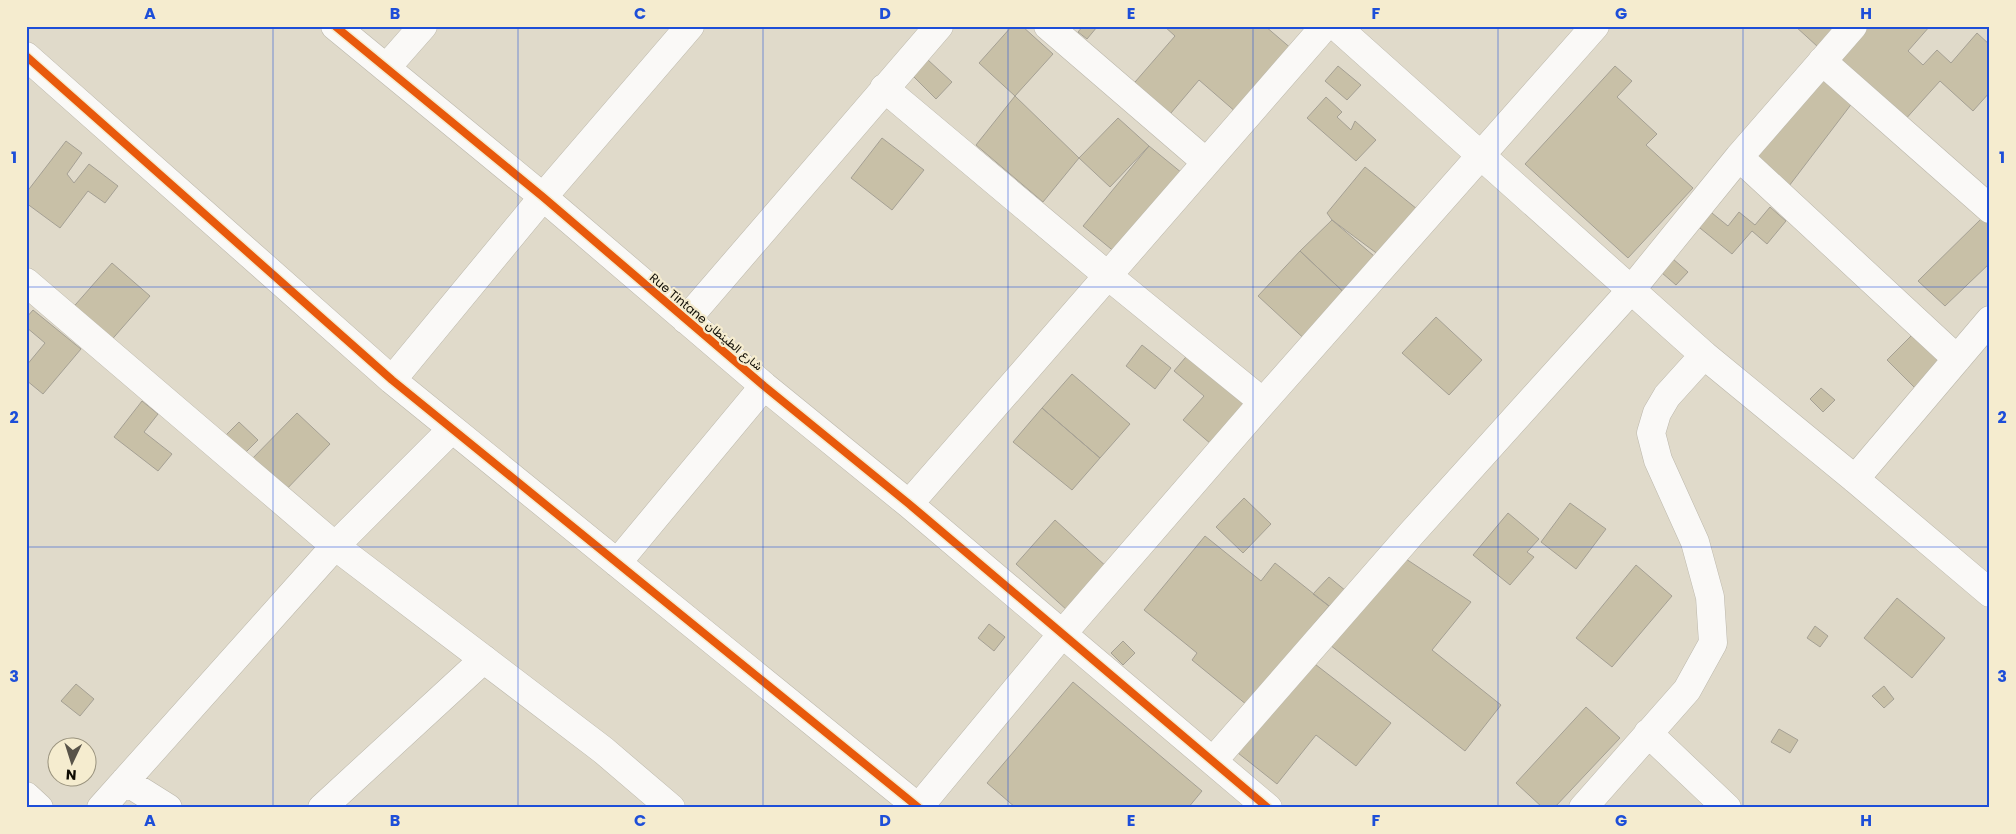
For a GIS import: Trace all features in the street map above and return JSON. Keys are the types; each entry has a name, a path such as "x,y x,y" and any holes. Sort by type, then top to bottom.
{"street":[{"name":"Rue Tintane شارع الطينطان","path":"335,26 543,197 764,386 909,504 1268,808"},
{"path":"386,68 423,26"},
{"path":"392,380 543,197 690,26"},
{"path":"686,320 938,26"},
{"path":"1048,26 1206,162"},
{"path":"909,504 1325,26"},
{"path":"1336,26 1704,355 1986,583"},
{"path":"26,56 392,380 918,808 1063,634 1263,402 1595,26"},
{"path":"1213,761 1412,534 1631,290 1739,157 1853,26"},
{"path":"1822,61 1990,209"},
{"path":"884,88 1107,276 1263,402"},
{"path":"1739,157 1958,359"},
{"path":"26,282 335,546 603,750 670,808"},
{"path":"1855,479 1990,320"},
{"path":"1583,808 1687,690 1713,643 1710,597 1695,542 1658,460 1651,432 1667,396 1704,355"},
{"path":"617,563 764,386"},
{"path":"102,808 335,546 452,429"},
{"path":"322,808 484,659"},
{"path":"1648,733 1727,808"},
{"path":"125,781 168,808"},
{"path":"26,796 39,808"}],"building":[{"path":"1012,26 1022,26 1053,54 1015,96 979,63"},
{"path":"1083,26 1097,27 1087,39 1078,32"},
{"path":"1164,26 1265,26 1293,50 1237,113 1199,80 1165,120 1129,89 1175,36"},
{"path":"1795,26 1837,26 1818,47"},
{"path":"1865,26 1930,26 1908,51 1923,65 1937,50 1951,63 1977,33 1990,45 1990,92 1973,111 1940,81 1903,122 1834,61"},
{"path":"928,60 952,82 936,99 911,74"},
{"path":"1338,66 1361,85 1347,100 1325,81"},
{"path":"1615,66 1632,81 1617,97 1657,134 1646,145 1693,188 1628,258 1525,164"},
{"path":"1822,76 1853,102 1789,186 1755,157"},
{"path":"1015,96 1079,158 1043,202 976,145"},
{"path":"1326,97 1342,112 1337,117 1351,130 1355,121 1376,140 1356,161 1307,118"},
{"path":"1118,118 1149,146 1110,187 1079,158"},
{"path":"882,138 924,170 892,210 851,178"},
{"path":"66,141 82,153 67,174 74,183 89,164 118,186 105,203 88,191 60,228 26,203 26,193"},
{"path":"1149,146 1182,173 1116,253 1083,226"},
{"path":"1365,167 1417,209 1379,255 1332,220 1327,213"},
{"path":"1770,207 1786,221 1767,244 1752,231 1732,254 1695,224 1707,209 1728,226 1739,212 1755,225"},
{"path":"1982,218 1990,224 1990,263 1945,306 1918,281"},
{"path":"1332,220 1381,262 1352,300 1300,251"},
{"path":"1300,251 1352,300 1311,345 1258,296"},
{"path":"1673,259 1688,272 1676,285 1662,273"},
{"path":"112,263 150,296 108,344 69,312"},
{"path":"33,310 81,349 43,394 26,380 26,366 45,343 26,327 26,318"},
{"path":"1436,317 1482,360 1449,395 1402,353"},
{"path":"1919,328 1953,362 1921,394 1887,360"},
{"path":"1142,345 1171,368 1155,389 1126,366"},
{"path":"1191,351 1249,400 1211,444 1183,420 1204,396 1174,371"},
{"path":"1072,374 1130,424 1100,458 1042,408"},
{"path":"1821,388 1835,400 1823,412 1810,399"},
{"path":"142,401 158,414 144,432 172,454 158,471 114,437"},
{"path":"1042,408 1100,458 1072,490 1013,442"},
{"path":"297,413 330,444 282,494 248,463"},
{"path":"239,422 258,440 242,456 223,438"},
{"path":"1244,498 1271,524 1243,553 1216,527"},
{"path":"1570,503 1606,529 1576,569 1541,542"},
{"path":"1508,513 1539,539 1527,552 1534,557 1510,585 1473,555"},
{"path":"1055,520 1108,568 1068,611 1016,564"},
{"path":"1205,536 1261,581 1275,563 1329,606 1247,705 1192,660 1197,653 1144,610"},
{"path":"1406,559 1471,602 1432,650 1501,705 1465,751 1330,645"},
{"path":"1636,565 1672,596 1612,667 1576,638"},
{"path":"1329,577 1346,591 1329,606 1313,594"},
{"path":"1897,598 1945,638 1912,678 1864,638"},
{"path":"989,624 1005,637 994,651 978,638"},
{"path":"1815,626 1828,636 1820,647 1807,638"},
{"path":"1123,641 1135,653 1123,665 1111,653"},
{"path":"1311,661 1391,723 1356,766 1316,735 1277,784 1238,753"},
{"path":"1073,682 1202,791 1188,808 1016,808 987,783"},
{"path":"76,684 94,699 80,716 61,701"},
{"path":"1884,686 1894,699 1884,708 1872,696"},
{"path":"1586,707 1620,738 1554,808 1543,808 1516,783"},
{"path":"1779,729 1798,740 1790,753 1771,742"}],"cycle path":[{"path":"335,26 543,197 764,386 909,504 1268,808"},
{"path":"26,56 392,380 919,808"}]}
